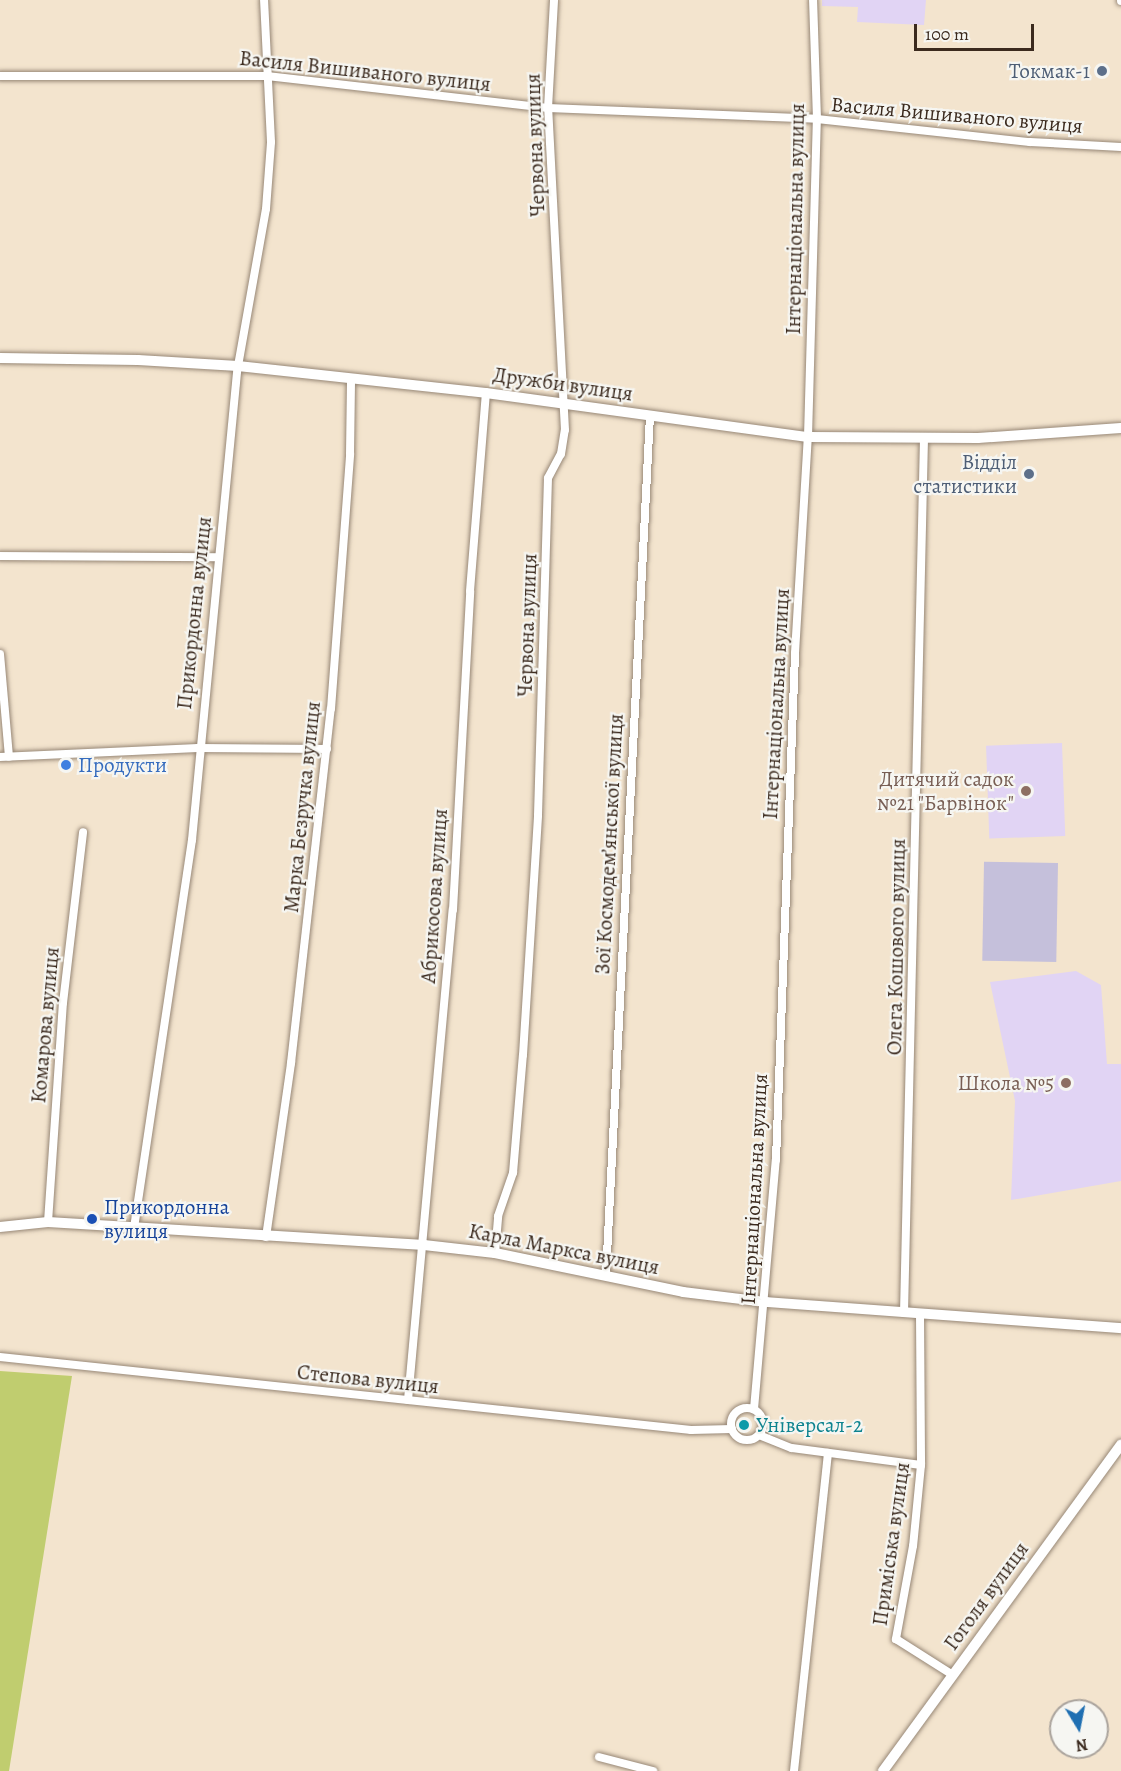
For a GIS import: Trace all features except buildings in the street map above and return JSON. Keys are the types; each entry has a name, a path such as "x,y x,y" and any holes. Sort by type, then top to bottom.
{"street":[{"name":"Прикордонна вулиця","path":"134,1228 192,840 198,748 238,366 266,208 271,142 264,0"},
{"name":"Червона вулиця","path":"495,1253 498,1216 513,1173 523,1055 538,815 548,478 561,454 566,404 548,108 554,0"},
{"name":"Інтернаціональна вулиця","path":"754,1409 766,1302 776,1160 795,653 808,437 817,119 813,0"},
{"name":"Василя Вишиваного вулиця","path":"0,76 267,75 548,108 817,119 1030,142 1121,147"},
{"name":"Дружби вулиця","path":"0,358 138,360 238,366 486,393 808,437 924,439 1121,428"},
{"name":"Марка Безручка вулиця","path":"266,1237 291,1063 327,749 343,573 351,378"},
{"name":"Абрикосова вулиця","path":"408,1400 453,910 470,591 486,393"},
{"name":"Зої Космодем’янської вулиця","path":"606,1275 650,415"},
{"name":"Олега Кошового вулиця","path":"904,1313 924,439"},
{"path":"0,556 217,557"},
{"path":"0,654 4,757 198,748 327,749"},
{"name":"Комарова вулиця","path":"48,1222 63,1003 83,832"},
{"name":"Карла Маркса вулиця","path":"0,1227 48,1222 424,1245 495,1253 683,1292 766,1302 1121,1328"},
{"name":"Приміська вулиця","path":"920,1314 921,1465 913,1546 896,1640 953,1675"},
{"name":"Степова вулиця","path":"0,1357 691,1430 732,1430"},
{"path":"759,1435 763,1421 754,1409 744,1408 735,1414 732,1430 745,1440 759,1435 792,1448 921,1465"},
{"name":"Гоголя вулиця","path":"883,1771 1121,1445"},
{"path":"794,1771 828,1453"},
{"path":"599,1757 653,1771"}],"shaded area":[{"path":"822,0 926,0 924,25 857,22 858,7 822,6"},
{"name":"Дитячий садок №21 \"Барвінок\"","path":"1062,743 1065,836 989,839 986,746"},
{"path":"984,862 1058,863 1056,962 982,961"},
{"name":"Школа №5","path":"1076,971 1101,985 1107,1064 1121,1064 1121,1181 1011,1200 1015,1101 990,982"}],"green space":[{"path":"0,1371 72,1376 9,1771 0,1771"}],"place":[{"name":"Токмак-1","path":"1102,71"},
{"name":"Відділ статистики","path":"1029,474"},
{"name":"Продукти","path":"66,765"},
{"name":"Дитячий садок №21 \"Барвінок\"","path":"1026,791"},
{"name":"Школа №5","path":"1066,1083"},
{"name":"Прикордонна вулиця","path":"92,1219"},
{"name":"Універсал-2","path":"744,1425"}]}
